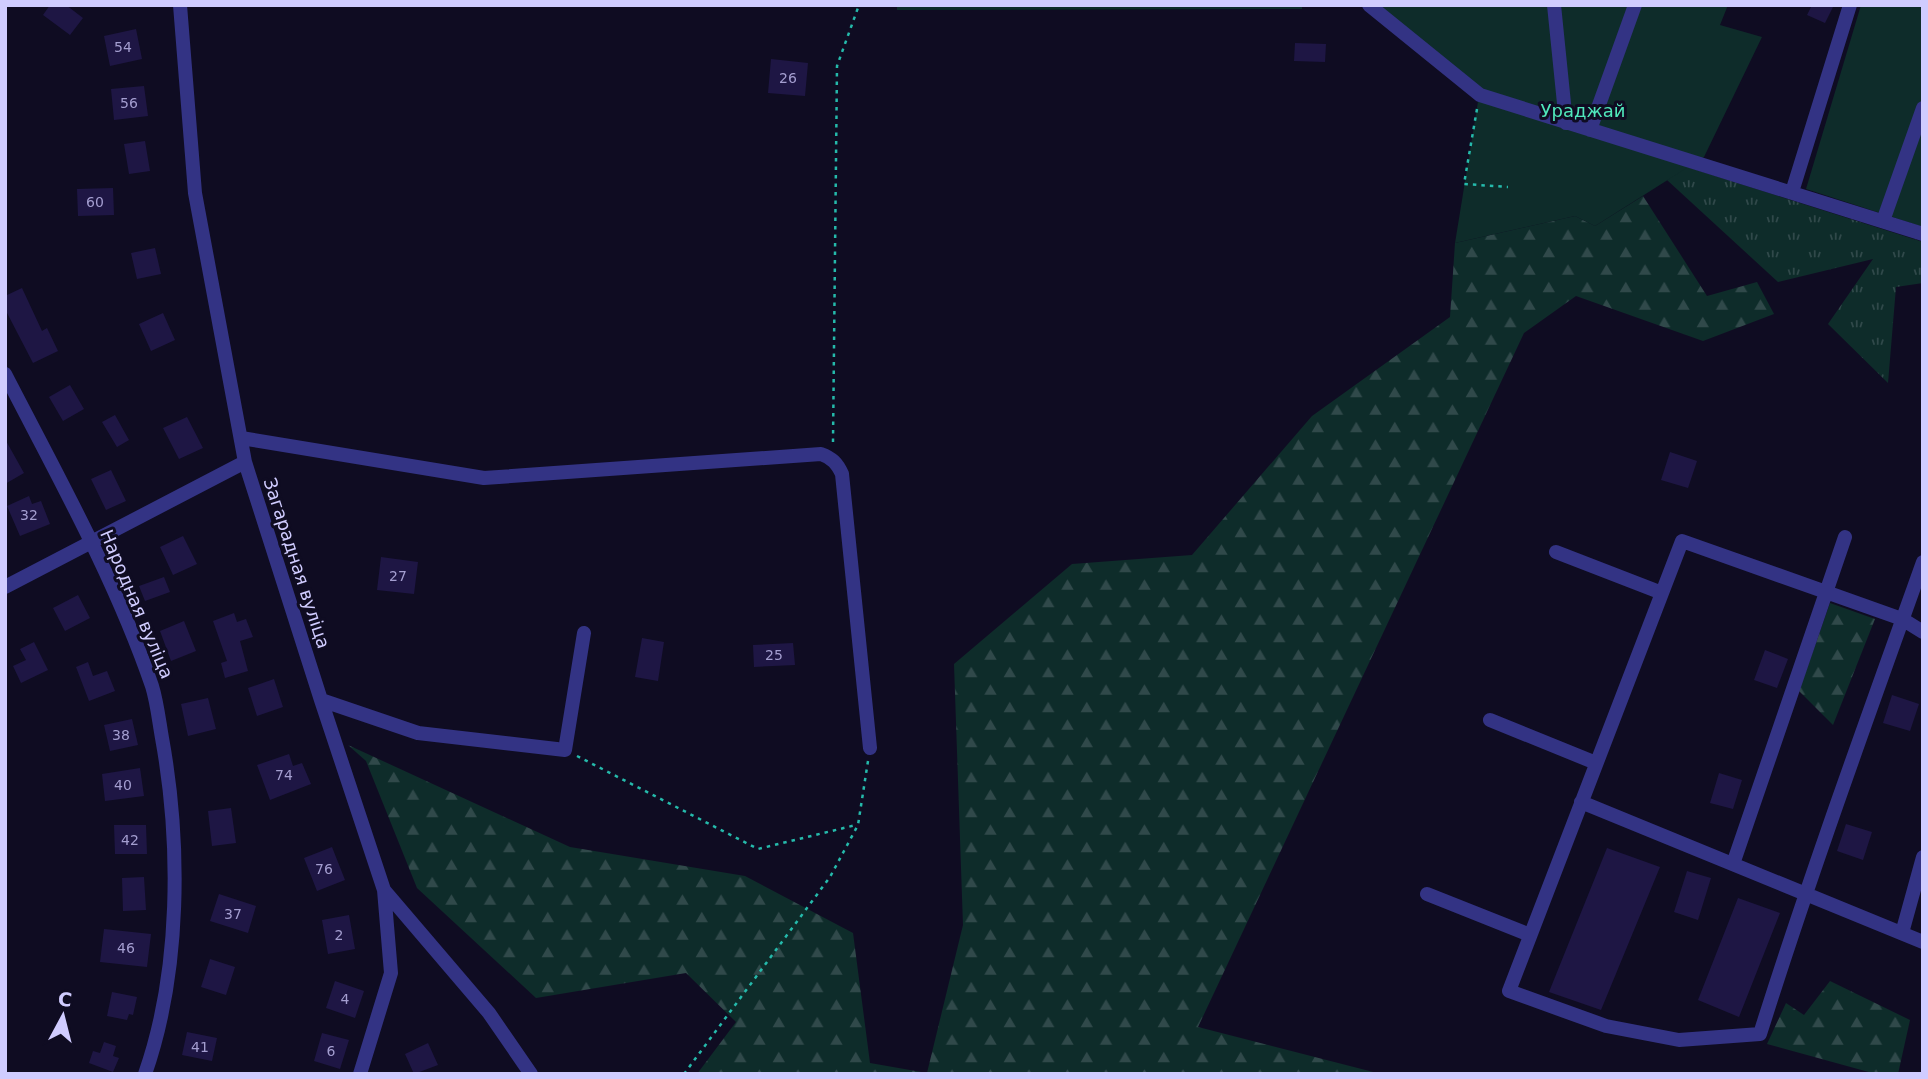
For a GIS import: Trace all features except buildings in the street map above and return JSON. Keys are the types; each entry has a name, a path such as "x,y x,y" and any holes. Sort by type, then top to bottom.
{"street":[{"name":"Загарадная вуліца","path":"180,5 195,193 245,462 321,700 384,890 489,1013 531,1074"},
{"path":"1370,5 1480,95 1923,234"},
{"path":"1554,5 1566,123"},
{"path":"1591,131 1634,5"},
{"path":"1792,192 1850,5"},
{"path":"1883,221 1923,108"},
{"name":"Народная вуліца","path":"5,374 92,544 153,688 171,792 174,899 164,991 145,1074"},
{"path":"241,439 484,478 821,454 833,459 842,474 870,748"},
{"path":"5,587 245,462"},
{"path":"1733,864 1845,537"},
{"path":"1923,562 1902,618 1804,894 1760,1034 1679,1040 1606,1026 1508,991 1682,541 1902,618 1923,632"},
{"path":"1556,552 1662,593"},
{"path":"321,700 418,733 565,750 584,633"},
{"path":"1490,720 1596,764"},
{"path":"1581,802 1923,942"},
{"path":"1902,933 1923,857"},
{"path":"360,1074 391,973 384,890"},
{"path":"1427,894 1530,935"}],"path":[{"path":"833,459 837,66 859,5"},
{"path":"1480,95 1464,184 1508,187"},
{"path":"684,1074 830,877 858,825 870,748"},
{"path":"565,750 758,849 858,825"}],"green space":[{"path":"897,5 1302,5 1302,9 897,10"},
{"name":"Ураджай","path":"1378,5 1728,5 1720,25 1762,37 1704,157 1595,226 1575,216 1455,243 1480,89"},
{"path":"1861,5 1923,5 1923,227 1806,189"},
{"path":"1687,167 1923,242 1923,283 1896,287 1888,383 1828,324 1873,259 1778,282 1667,180"},
{"path":"1643,196 1707,296 1757,282 1774,314 1703,341 1576,296 1524,333 1198,1027 1381,1074 697,1074 736,1022 686,973 536,998 417,888 366,761 348,745 570,847 745,876 853,933 870,1063 927,1073 963,925 954,664 1072,564 1192,555 1312,416 1450,317 1455,243 1575,216 1595,226"},
{"path":"1830,603 1875,619 1833,725 1799,691"},
{"path":"1830,981 1910,1020 1898,1074 1876,1074 1767,1044 1786,1003 1804,1015"}]}
